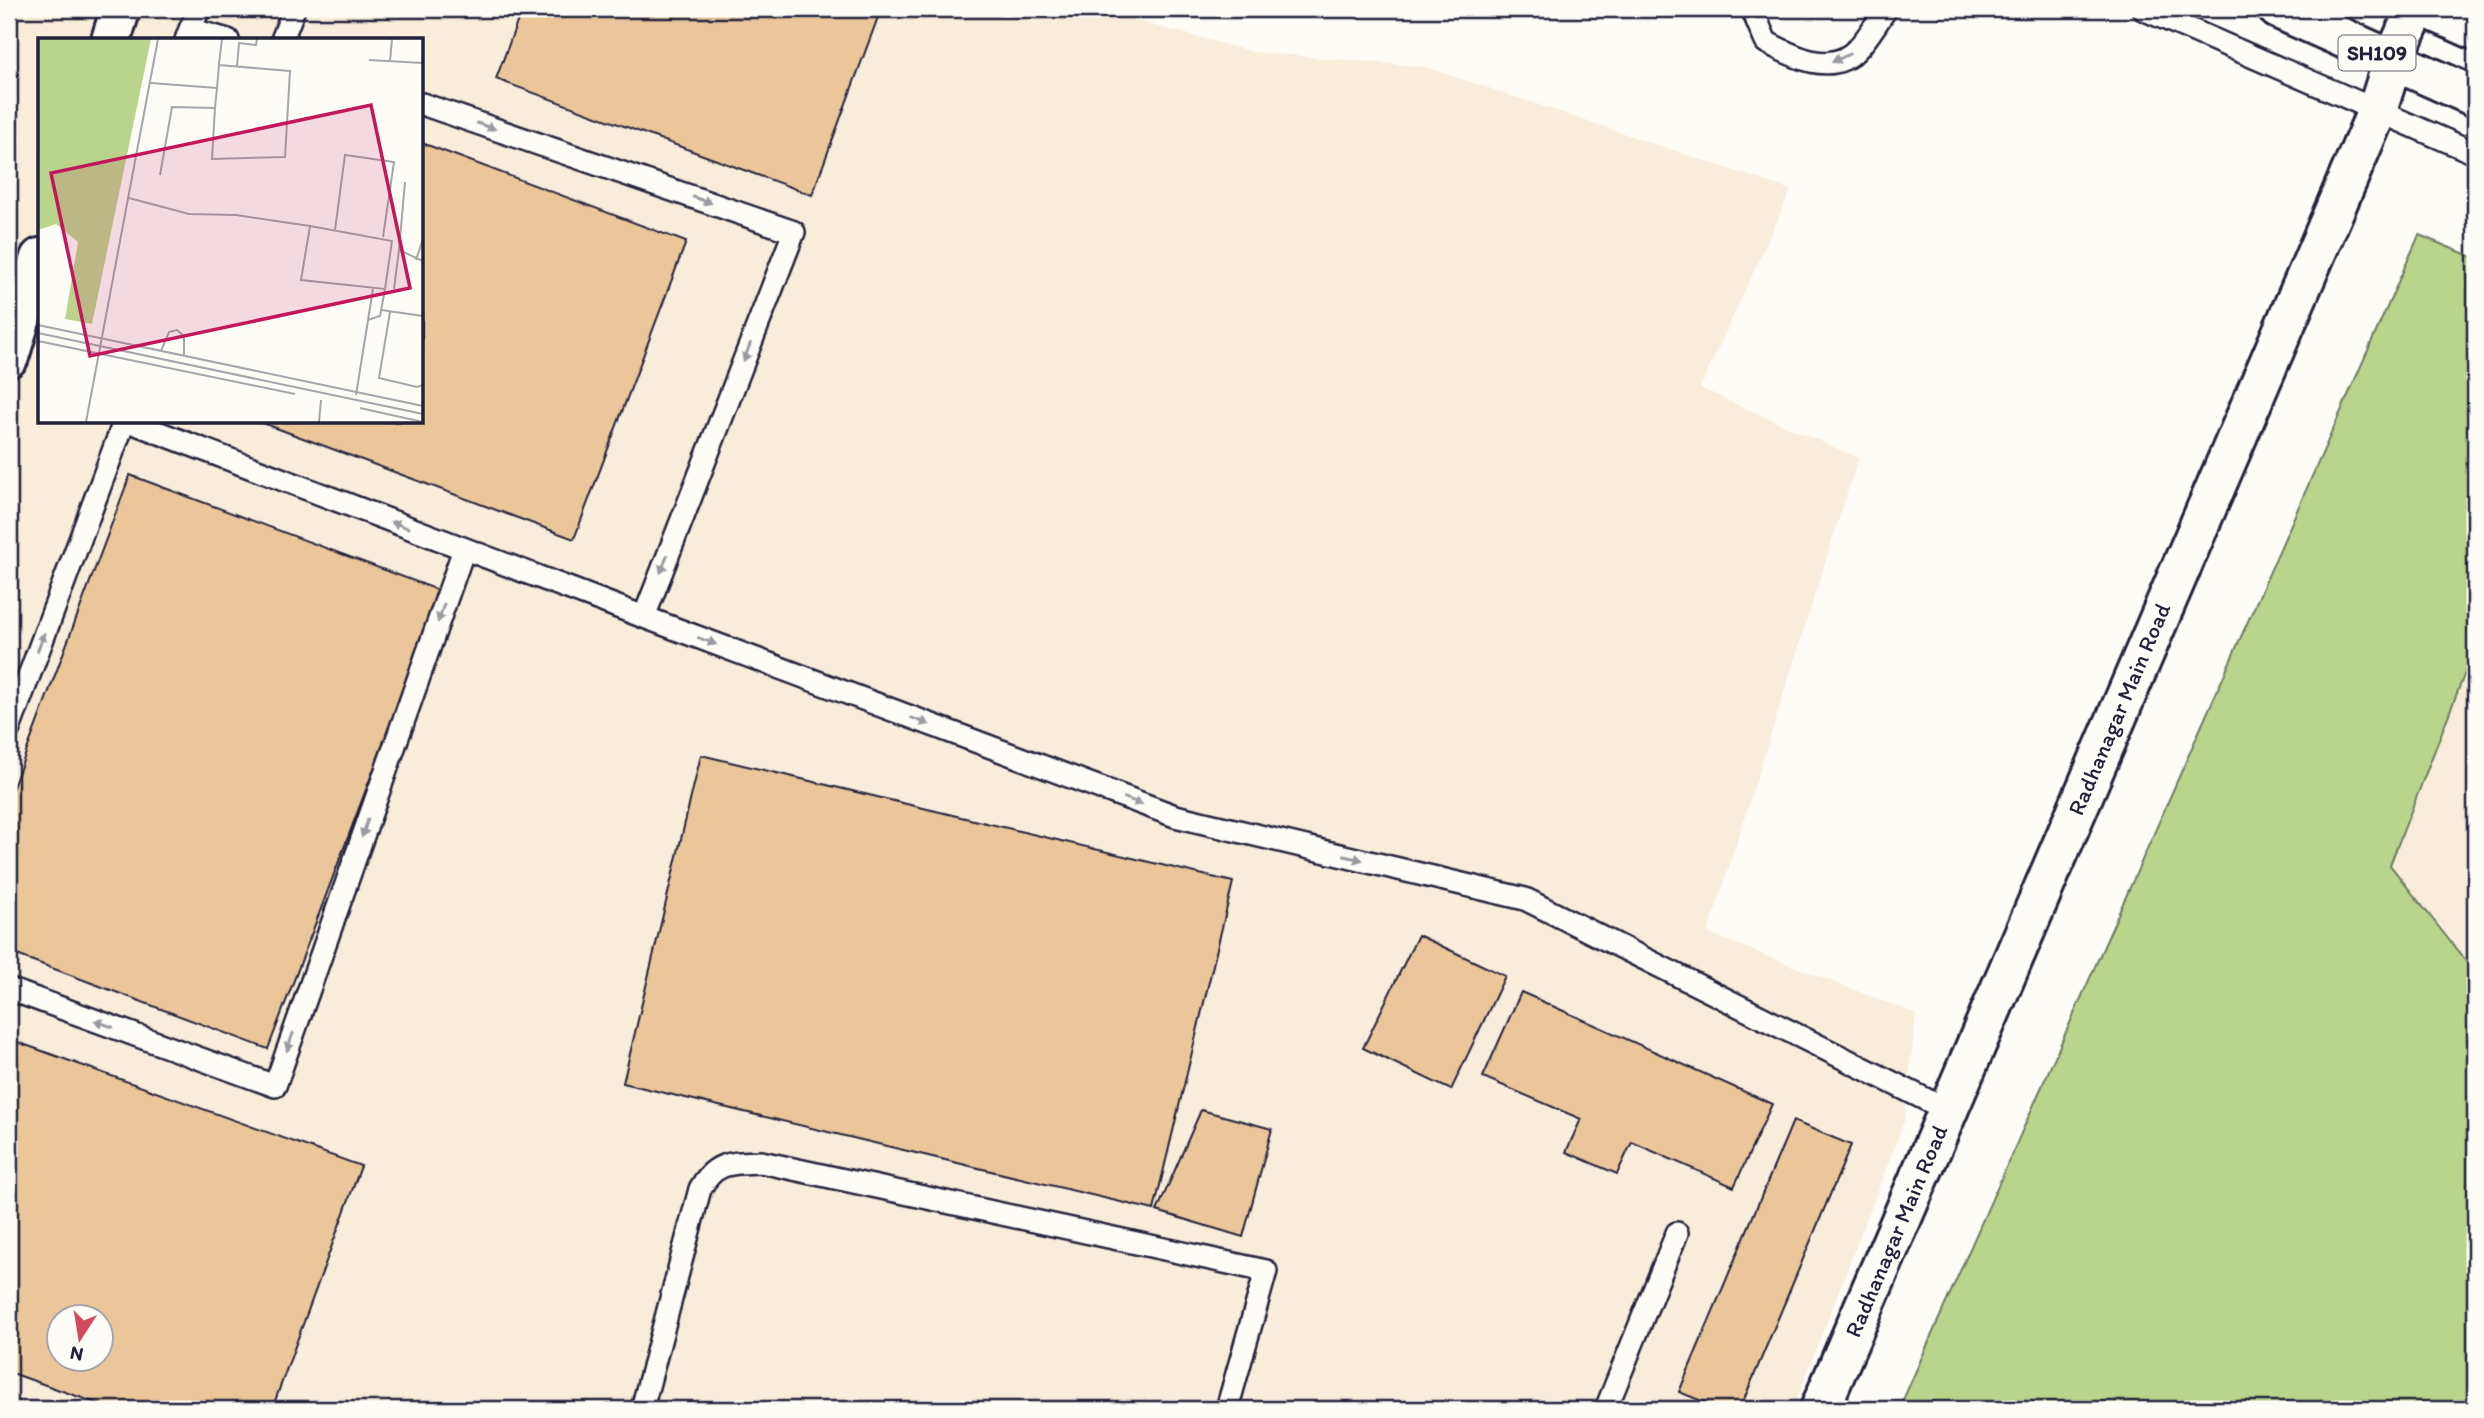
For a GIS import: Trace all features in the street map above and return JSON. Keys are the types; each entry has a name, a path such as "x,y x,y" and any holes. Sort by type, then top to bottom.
{"street":[{"name":"SH109","path":"2278,9 2475,97"},
{"name":"Radhanagar Main Road","path":"1820,1409 2377,111 2393,60 2416,9"},
{"name":"SH109","path":"2428,9 2475,30"},
{"path":"9,357 18,293 38,261"}],"lane":[{"path":"199,9 188,35 212,38"},
{"path":"283,38 294,9"},
{"path":"1752,9 1766,42 1796,58 1830,64 1855,52 1886,9"},
{"path":"2143,9 2475,153"},
{"path":"424,105 794,232 644,617"},
{"path":"9,729 123,424"},
{"path":"136,424 1175,816 1525,899 1947,1110"},
{"path":"9,989 275,1086 464,549"},
{"path":"642,1409 700,1189 713,1171 722,1166 761,1162 1266,1271 1227,1409"},
{"path":"1606,1409 1677,1233"}],"shaded area":[{"path":"9,9 1092,9 1253,52 1426,67 1791,190 1700,388 1858,458 1708,933 1916,1014 1904,1122 1793,1409 9,1409"},
{"path":"2475,647 2475,973 2390,865"}],"green space":[{"path":"2419,235 2475,258 2475,647 2390,865 2475,973 2475,1409 1899,1409"}],"building":[{"path":"522,9 881,9 812,195 496,79"},
{"path":"424,144 686,242 574,539 265,424 424,424"},
{"path":"130,475 441,591 268,1049 9,952 9,798"},
{"path":"701,755 1233,882 1154,1210 623,1083"},
{"path":"1418,935 1505,976 1451,1090 1363,1048"},
{"path":"1521,992 1772,1104 1734,1187 1632,1142 1617,1174 1566,1152 1581,1119 1483,1077"},
{"path":"9,1039 361,1166 272,1409 113,1409 9,1372"},
{"path":"1201,1110 1272,1129 1243,1237 1157,1211"},
{"path":"1793,1121 1851,1145 1740,1409 1722,1409 1679,1392"},
{"path":"1665,1403 1686,1409 1663,1409"}]}
